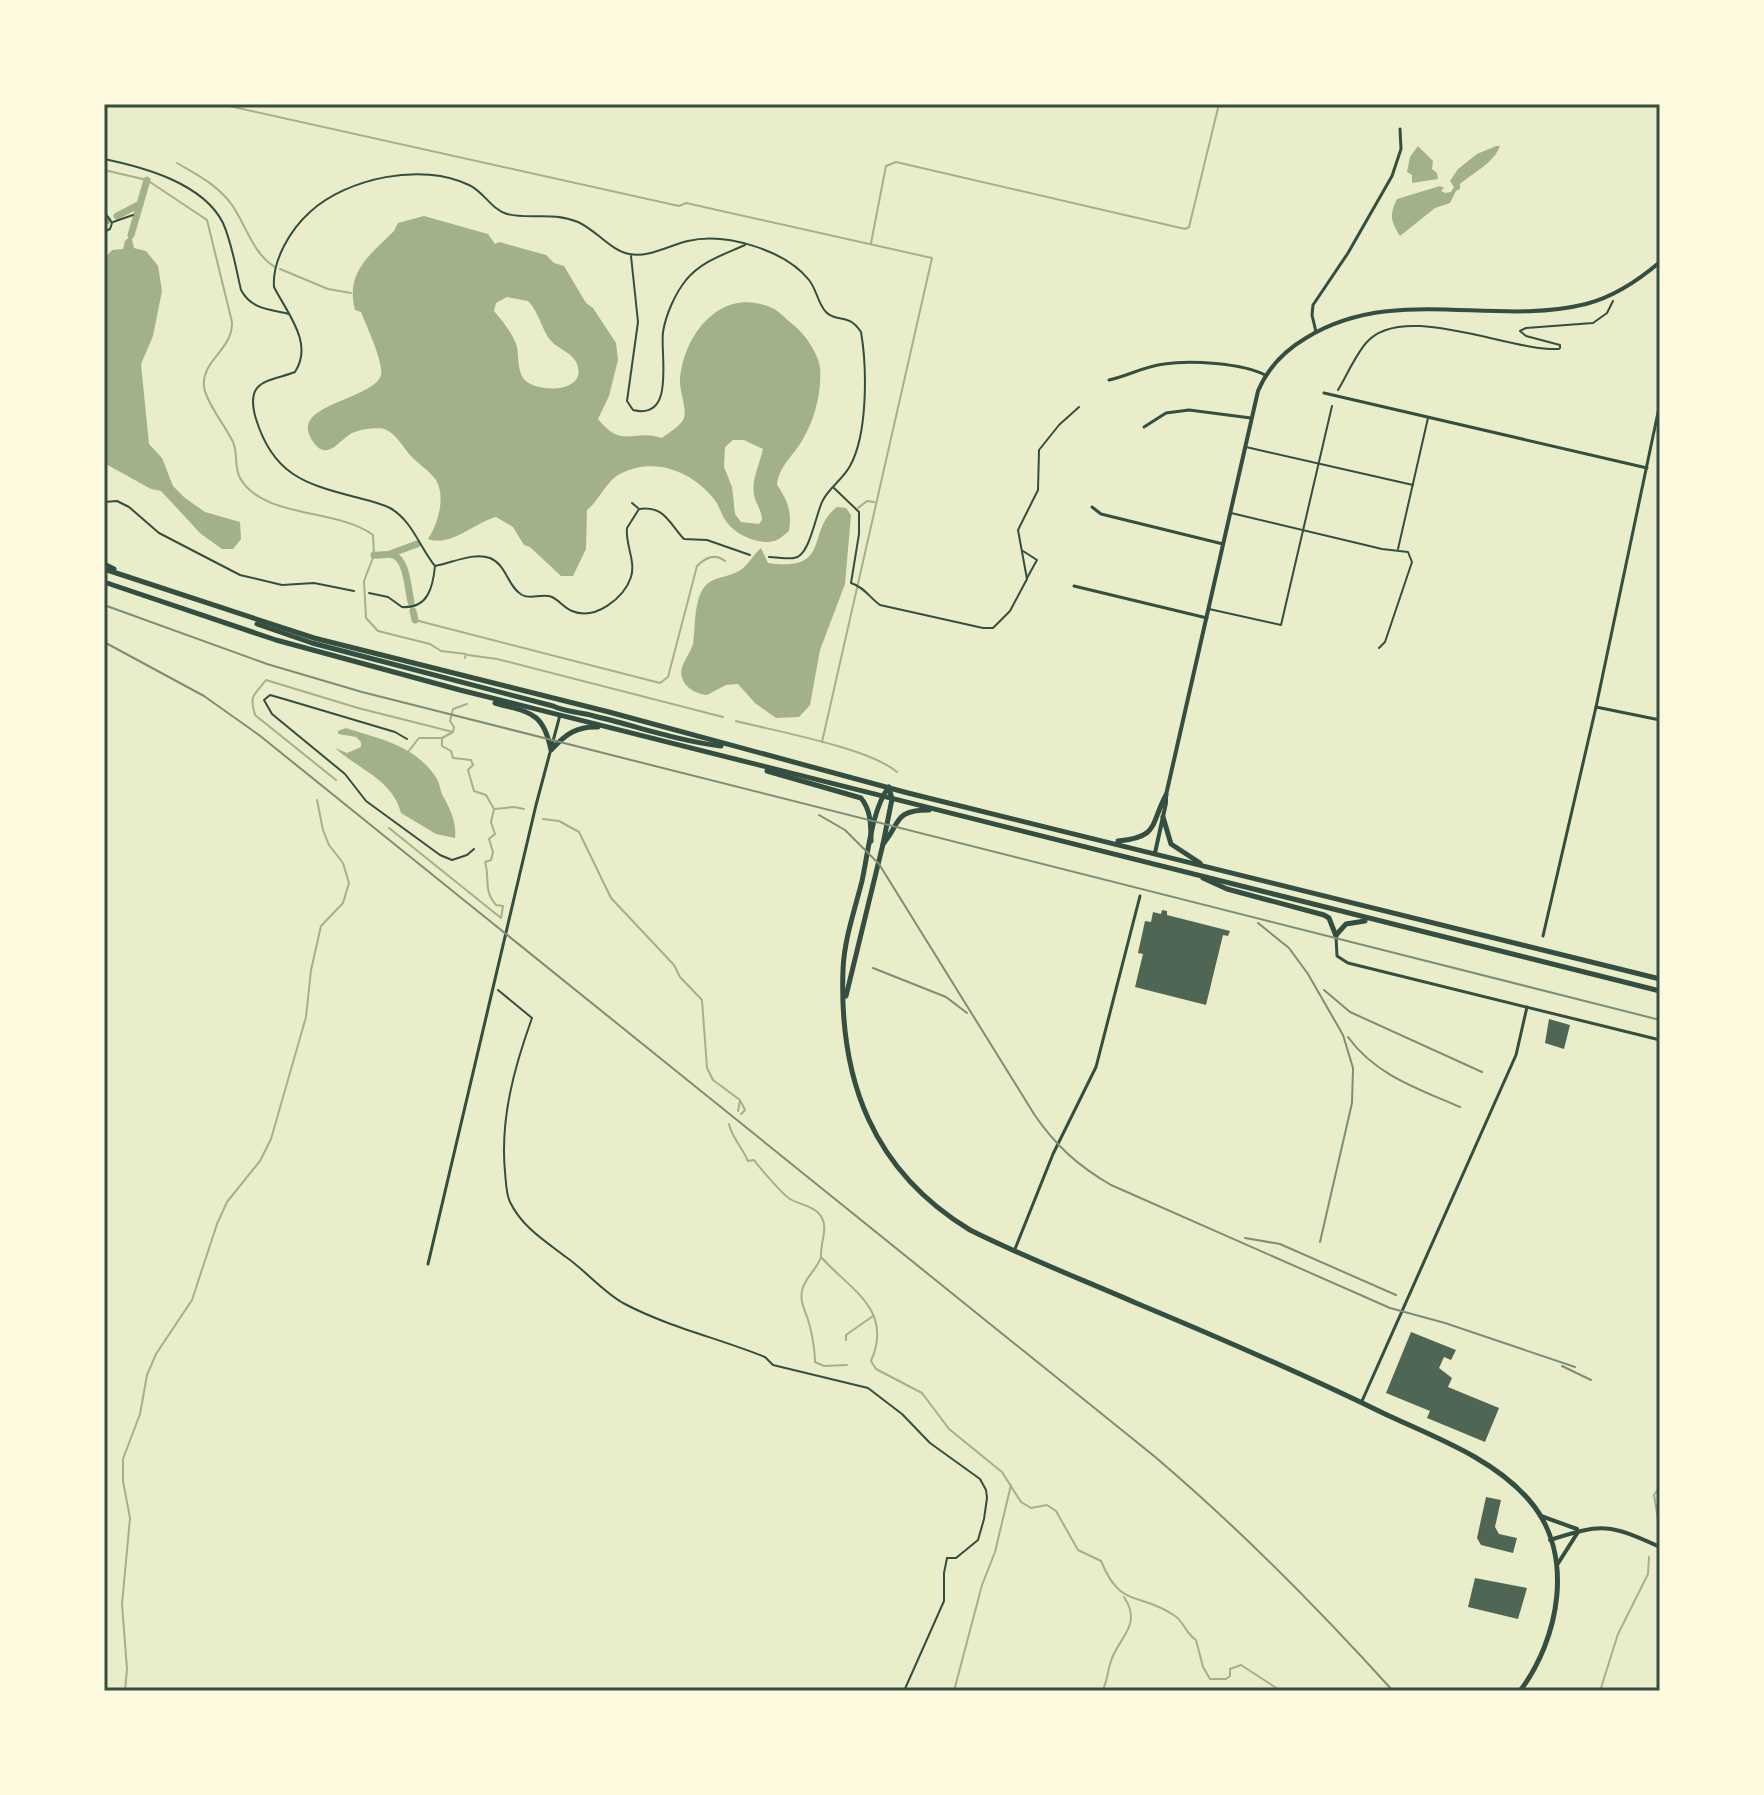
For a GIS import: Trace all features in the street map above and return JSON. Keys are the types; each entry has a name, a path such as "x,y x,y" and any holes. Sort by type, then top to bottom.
{"main road":[{"path":"104,566 312,643 553,706 561,713 585,713 705,744 738,748"},
{"path":"104,582 276,640 460,690 1660,991"},
{"path":"225,611 314,638 889,787 1660,979"},
{"path":"460,690 537,716 545,727 551,750"},
{"path":"551,750 576,729 611,727"},
{"path":"732,759 861,798 870,822 871,841"},
{"path":"889,787 882,796 843,969 844,1033 855,1088 877,1139 892,1162 911,1184 952,1218 1014,1251 1362,1402 1489,1465 1514,1485 1541,1516 1556,1567 1556,1607 1550,1634 1535,1671 1520,1691"},
{"path":"883,844 892,799 889,787"},
{"path":"1112,842 1138,838 1151,831 1166,795"},
{"path":"844,1001 883,844 892,827 903,816 914,811 939,810"},
{"path":"1163,817 1171,844 1205,865"},
{"path":"1139,860 1155,853"},
{"path":"1199,875 1227,889 1324,915 1329,918 1336,936 1346,924 1355,921 1388,924"}],"street":[{"path":"1316,332 1313,305 1348,253 1392,176 1401,149 1400,129"},
{"path":"1155,853 1258,391 1265,375 1287,349 1316,332 1356,315 1379,311 1413,308 1547,311 1589,304 1625,286 1660,262"},
{"path":"1109,380 1164,364 1190,362 1254,369 1265,375"},
{"path":"1324,393 1647,468"},
{"path":"1543,936 1596,707 1660,403"},
{"path":"1144,427 1166,413 1189,410 1251,418"},
{"path":"1092,507 1101,514 1223,544"},
{"path":"1074,586 1207,618"},
{"path":"1596,707 1660,720"},
{"path":"428,1264 536,805 561,713"},
{"path":"1014,1251 1053,1154 1096,1067 1140,896"},
{"path":"1336,936 1337,956 1348,963 1660,1040"},
{"path":"1362,1402 1516,1055 1527,1007"},
{"path":"1541,1516 1579,1530"},
{"path":"1550,1540 1579,1530 1610,1527 1660,1547"},
{"path":"1556,1567 1579,1530"}],"lane":[{"path":"1209,609 1281,625 1332,406"},
{"path":"1398,550 1428,418"},
{"path":"1245,447 1413,485"},
{"path":"1230,513 1382,549 1408,552 1412,562 1385,642 1379,648"}],"path":[{"path":"104,159 160,174 205,202 224,226 241,290 246,298 264,310 290,314"},
{"path":"369,593 388,597 402,607 418,605 430,593 435,566 404,520 390,508 303,482 293,475 267,448 253,401 265,380 295,372 301,363 299,333 274,287 283,251 300,222 329,197 346,188 386,178 421,174 446,176 476,189 504,213 551,214 568,218 588,227 630,255 698,239 765,248 790,262 812,283 826,312 849,319 861,332 865,405 851,465 818,509 816,525 801,555 794,558 769,557"},
{"path":"104,211 112,223"},
{"path":"104,232 112,223 133,215"},
{"path":"630,255 638,322 627,401 633,410 643,412 657,404 663,393 664,325 680,289 705,263 745,245"},
{"path":"1335,395 1365,344 1400,327 1421,325 1466,332 1530,348 1559,349 1560,345 1526,336 1520,331 1593,323 1607,313 1612,300"},
{"path":"1027,579 1018,530 1038,490 1039,450 1079,407"},
{"path":"833,487 859,512 853,583 862,587 880,605 988,629 1010,611 1037,560 1022,550"},
{"path":"104,502 117,501 129,507 159,533 240,575 282,585 314,583 354,591"},
{"path":"632,503 639,509"},
{"path":"435,566 485,557 499,564 524,596 550,596 574,612 596,611 611,603 630,579 632,567 626,536 630,521 639,509 663,512 684,539 707,540 750,555"},
{"path":"407,739 395,732 270,695 264,700 272,714 345,774 366,801 440,855 452,860 474,849"},
{"path":"498,990 532,1018 512,1078 503,1156 509,1201 525,1226 585,1271 607,1293 663,1322 746,1349 765,1357 773,1365 868,1388 902,1414 930,1443 980,1479 986,1490 984,1519 978,1540 956,1558 947,1558 944,1601 904,1691"}],"shaded area":[{"path":"1418,146 1433,161 1432,169 1438,179 1412,183 1412,175 1407,172 1410,157"},
{"path":"1500,146 1493,158 1460,184 1450,203 1435,208 1400,236 1392,218 1397,199 1440,186 1444,188 1441,191 1451,192 1454,187 1450,181 1458,169 1477,154"},
{"path":"424,216 488,234 495,244 499,242 546,255 554,263 564,266 586,303 593,308 616,343 618,360 609,396 598,419 614,434 621,436 662,438 682,421 685,410 680,382 682,365 697,332 708,319 736,303 753,303 780,313 805,337 817,356 820,368 820,387 813,417 778,479 777,485 789,512 789,531 768,542 744,536 729,525 714,499 695,481 671,469 646,466 615,477 587,510 586,549 573,576 561,576 524,545 513,527 496,517 445,540 428,539 440,510 439,487 433,476 392,433 380,428 361,430 332,448 323,450 314,443 308,430 311,420 320,411 375,384 381,375 380,362 370,334 361,312 355,310 354,285 362,265 398,223","holes":["507,297 528,301 551,341 576,362 578,375 568,386 541,387 523,378 515,342 494,311 496,303","733,440 744,440 763,449 753,490 762,517 759,524 741,522 735,514 732,487 724,467 725,447"]},
{"path":"131,235 134,248 146,251 158,266 162,291 153,336 141,364 149,444 162,458 173,486 185,498 205,512 240,522 241,539 233,549 222,549 201,534 161,491 151,489 104,463 104,259 112,250 123,249"},
{"path":"837,507 846,508 851,515 845,584 820,650 810,705 799,717 776,718 755,703 738,684 726,685 707,695 689,688 681,674 693,644 699,596 707,584 739,571 761,548 768,563 802,561 810,556 822,527"},
{"path":"346,728 396,745 428,767 438,781 450,811 455,838 436,834 401,813 383,783 335,748 347,753 361,747 356,737 338,734"}],"building":[{"path":"1162,910 1167,911 1167,915 1230,931 1228,936 1223,935 1206,1005 1135,987 1143,954 1138,953 1145,921 1151,922 1153,912 1161,914"},
{"path":"1549,1019 1570,1025 1564,1049 1545,1043"},
{"path":"1411,1332 1456,1350 1451,1360 1444,1357 1439,1368 1452,1378 1448,1387 1499,1408 1485,1442 1427,1418 1430,1411 1386,1393"},
{"path":"1486,1497 1501,1500 1495,1527 1499,1534 1517,1538 1513,1553 1481,1545 1477,1538"},
{"path":"1475,1578 1527,1588 1518,1619 1468,1607"}],"waterway":[{"path":"220,104 679,206 686,203 932,258 822,742"},
{"path":"871,243 886,166 896,162 1185,229 1189,227 1219,104"},
{"path":"177,163 207,181 226,198 255,247 275,267"},
{"path":"104,170 147,180 207,220 232,322 228,340 207,369 204,387 208,400 233,442 240,478 251,491 265,500 340,520 373,535 374,555 364,581 366,618 378,631 430,644 441,651 466,654 465,658"},
{"path":"131,235 147,180"},
{"path":"117,216 140,204"},
{"path":"104,222 108,220"},
{"path":"280,269 328,289 351,293"},
{"path":"858,508 867,501 874,502"},
{"path":"390,554 417,544"},
{"path":"374,555 391,554 398,558 404,568 411,602"},
{"path":"415,620 660,683 668,677 697,566 710,558 718,557 725,561"},
{"path":"413,611 415,620"},
{"path":"468,655 497,659 723,717"},
{"path":"336,780 255,715 253,699 266,680 453,732"},
{"path":"467,704 453,709 450,721 453,732 442,738 442,746 451,751 453,758 471,760 473,765 468,770 474,791 486,795 494,809 524,809"},
{"path":"736,721 844,748 884,763 897,772"},
{"path":"408,752 419,738 442,738"},
{"path":"125,1691 127,1669 122,1604 130,1518 123,1481 123,1459 140,1414 147,1375 156,1354 192,1300 227,1202 260,1161 271,1139 306,1017 311,970 321,926 343,903 349,883 343,863 329,845 323,830 317,800"},
{"path":"389,828 501,918 503,906 496,905 492,900 485,862 491,860 493,852 489,839 495,834 491,822 494,809"},
{"path":"543,819 559,821 579,832 611,898 674,965 680,977 702,1000 707,1068 713,1080 740,1100 738,1111"},
{"path":"741,1102 745,1110 741,1114"},
{"path":"729,1124 748,1161 754,1160 790,1199 812,1208 822,1218 821,1257 855,1290 873,1314 877,1343 871,1361 876,1369 922,1393 949,1429 1002,1472 1021,1502 1031,1508 1047,1505 1056,1511 1078,1550 1101,1561 1116,1587 1132,1598 1162,1608 1178,1619 1196,1640 1203,1667 1210,1679 1226,1679 1230,1676 1230,1669 1241,1665 1281,1691"},
{"path":"821,1257 805,1282 802,1295 815,1362 824,1366 847,1365"},
{"path":"846,1340 846,1335 873,1316"},
{"path":"954,1691 982,1585 995,1552 1011,1485"},
{"path":"1660,1486 1654,1495 1660,1532"},
{"path":"1600,1691 1618,1634 1648,1574 1649,1557"},
{"path":"1102,1691 1114,1653 1130,1623 1129,1607 1124,1597"},
{"path":"1302,1691 1310,1691"}],"railway":[{"path":"104,605 267,664 362,692 1660,1020"},
{"path":"104,642 204,696 259,735 1154,1456 1278,1570 1393,1691"},
{"path":"819,815 845,830 879,864 1034,1114 1050,1136 1088,1170 1111,1185 1390,1308 1445,1323 1575,1367"},
{"path":"1258,923 1289,948 1308,974 1343,1035 1353,1068 1352,1103 1320,1242"},
{"path":"873,968 946,997 967,1013"},
{"path":"1324,990 1350,1012 1482,1072"},
{"path":"1348,1037 1384,1071 1460,1107"},
{"path":"1245,1238 1280,1244 1396,1295"},
{"path":"1562,1366 1591,1380"}]}
